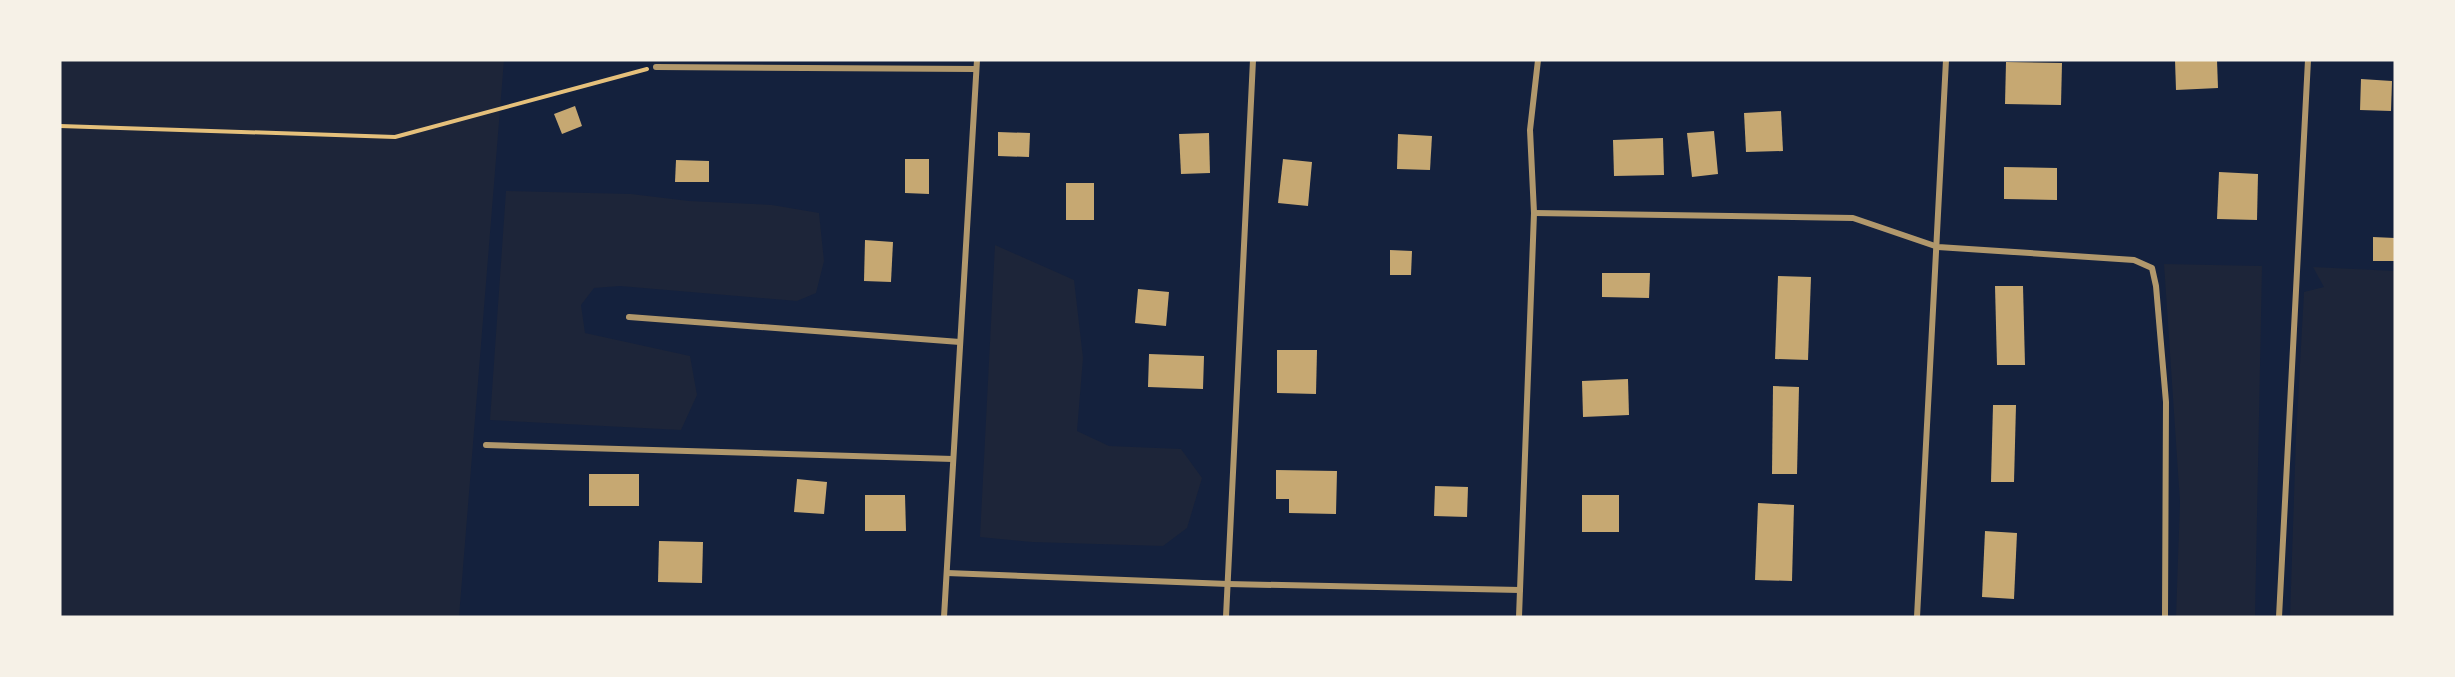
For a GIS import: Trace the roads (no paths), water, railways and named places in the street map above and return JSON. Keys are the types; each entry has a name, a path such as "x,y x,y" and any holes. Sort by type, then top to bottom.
{"street":[{"path":"944,617 977,60"},
{"path":"1226,617 1253,60"},
{"path":"1518,617 1533,213 1530,130 1538,60"},
{"path":"1917,617 1946,60"},
{"path":"2278,617 2308,60"},
{"path":"656,67 976,69"},
{"path":"1533,213 1853,218 1938,247 2134,260 2152,268 2156,285 2166,402 2165,617"},
{"path":"628,317 960,342"},
{"path":"486,445 953,459"},
{"path":"947,573 1228,584 1520,590"}]}
